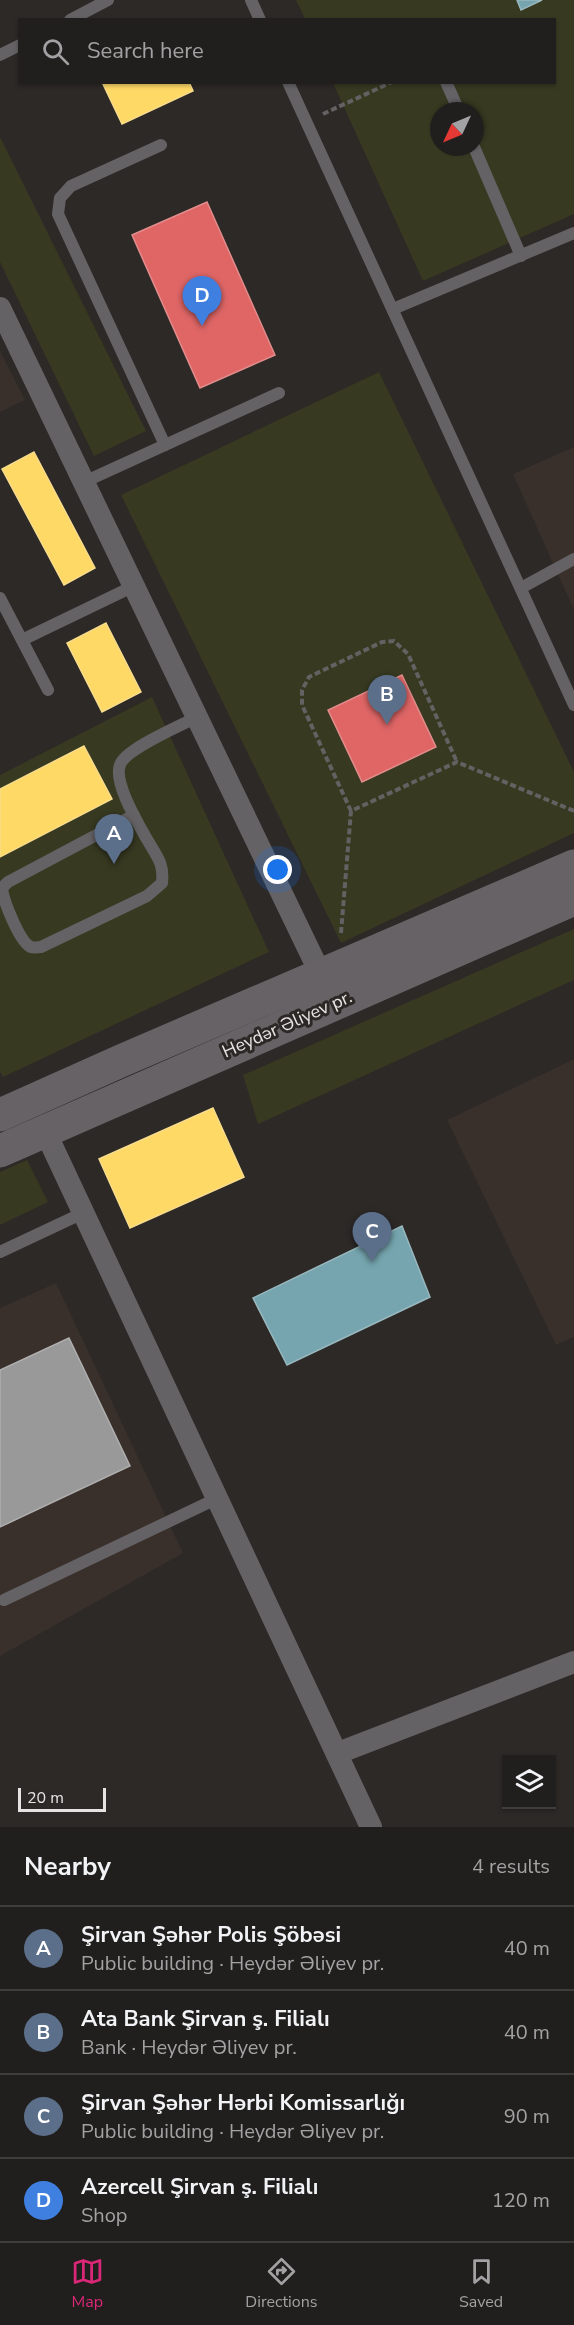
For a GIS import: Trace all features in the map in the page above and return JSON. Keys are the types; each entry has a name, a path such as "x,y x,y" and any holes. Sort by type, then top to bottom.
{"main road":[{"name":"Heydər Əliyev pr.","path":"0,1115 574,866"},
{"name":"Heydər Əliyev pr.","path":"0,1151 574,899"}],"street":[{"path":"0,308 321,975"},
{"path":"45,1131 371,1827"},
{"path":"338,1753 574,1662"}],"lane":[{"path":"74,18 108,0"},
{"path":"251,0 259,18"},
{"path":"0,55 18,46"},
{"path":"289,84 574,705"},
{"path":"447,84 455,102"},
{"path":"161,145 71,186 60,198 58,214 165,445"},
{"path":"478,156 521,256"},
{"path":"393,309 574,232"},
{"path":"84,482 279,393"},
{"path":"520,588 574,559"},
{"path":"22,640 134,586"},
{"path":"0,598 48,690"},
{"path":"134,815 8,882 2,888 3,898 24,940 30,947 41,947 147,897 162,883 163,869 134,815 119,778 120,764 131,752 197,717"},
{"path":"0,1252 83,1213"},
{"path":"4,1600 218,1498"}],"path":[{"path":"306,122 388,84"},
{"path":"341,943 351,811 302,705 302,690 309,677 382,642 394,641 408,654 457,762 574,811"},
{"path":"351,811 457,762"}],"shaded area":[{"path":"0,351 25,400 0,412"},
{"path":"574,447 574,610 513,474"},
{"path":"574,1059 574,1337 556,1345 447,1120"},
{"path":"56,1283 183,1553 0,1656 0,1308"}],"green space":[{"path":"296,0 574,0 574,214 423,281 333,84 556,84 556,18 305,18"},
{"path":"0,137 146,431 94,456 0,262"},
{"path":"379,372 574,772 574,833 341,943 121,495"},
{"path":"152,697 269,952 3,1077 0,1072 0,775"},
{"path":"574,929 574,980 258,1124 243,1075"},
{"path":"27,1160 48,1202 0,1225 0,1172"}],"building: Homes":[{"path":"103,84 190,84 193,91 122,124"},
{"path":"34,452 95,568 64,585 2,469"},
{"path":"106,623 141,692 102,712 67,643"},
{"path":"84,746 112,799 0,857 0,789"},
{"path":"213,1108 244,1177 130,1228 99,1159"}],"building: Shops":[{"path":"207,202 275,355 200,388 132,235"},
{"path":"402,675 436,747 362,782 328,710"}],"building: Public":[{"path":"517,0 542,0 521,10"},
{"path":"402,1226 430,1297 287,1365 253,1298"}],"building: Industry":[{"path":"69,1338 130,1466 0,1527 0,1370"}],"place":[{"name":"Azercell Şirvan ş. Filialı","path":"202,326"},
{"name":"Ata Bank Şirvan ş. Filialı","path":"387,725"},
{"name":"Şirvan Şəhər Polis Şöbəsi","path":"114,864"},
{"name":"Şirvan Şəhər Hərbi Komissarlığı","path":"372,1262"}]}
